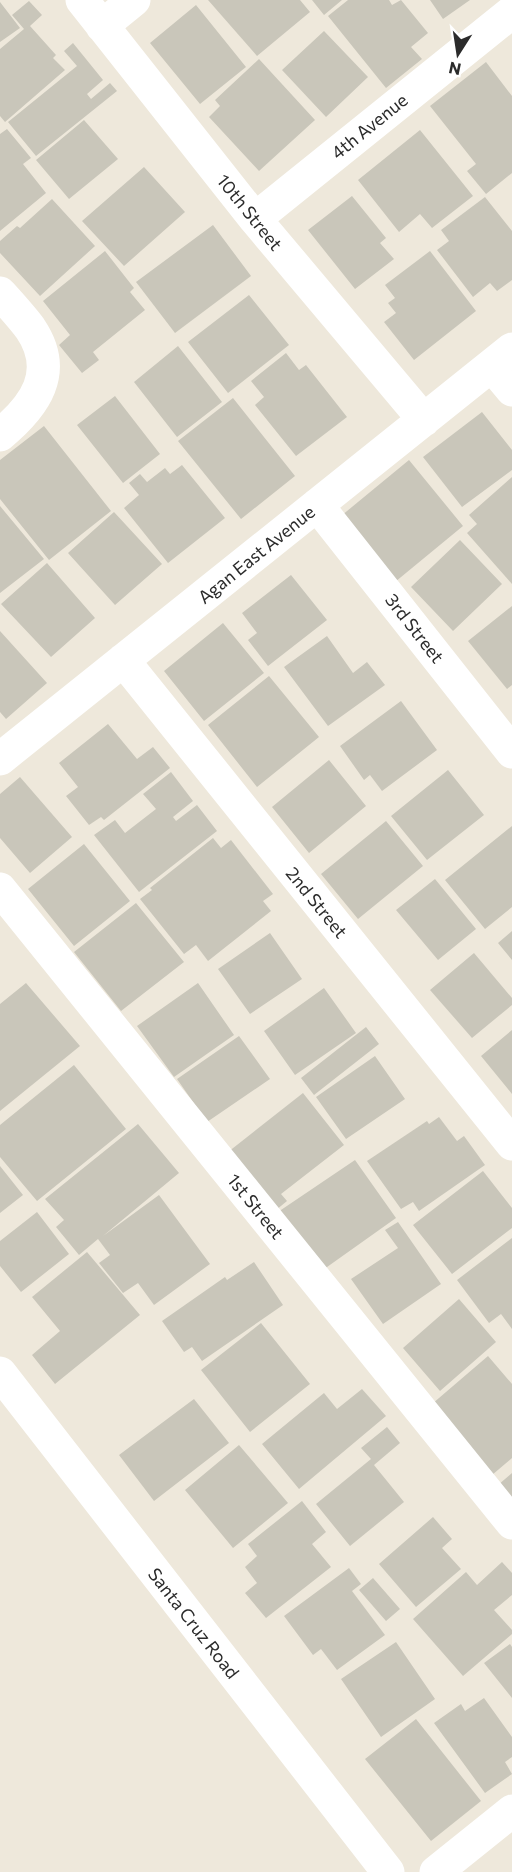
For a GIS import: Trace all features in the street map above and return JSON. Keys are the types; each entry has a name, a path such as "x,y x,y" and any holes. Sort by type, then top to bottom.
{"street":[{"name":"10th Street","path":"82,0 255,219 424,420"},
{"path":"102,26 134,0"},
{"name":"4th Avenue","path":"255,219 512,12"},
{"path":"0,293 31,329 43,356 45,372 35,399 4,432"},
{"name":"Agan East Avenue","path":"0,759 424,420 505,368"},
{"name":"3rd Street","path":"317,505 512,752"},
{"name":"2nd Street","path":"123,660 512,1144"},
{"name":"1st Street","path":"0,889 512,1523"},
{"name":"Santa Cruz Road","path":"0,1373 388,1872"},
{"path":"436,1872 512,1811"}],"building":[{"path":"208,0 300,0 310,12 257,56"},
{"path":"312,0 342,0 324,15"},
{"path":"348,0 389,0 392,5 401,0 428,33 411,47 422,59 386,88 328,16"},
{"path":"430,0 470,0 443,19"},
{"path":"29,1 42,15 30,26 56,55 53,58 65,70 5,122 0,116 0,49 24,29 12,15"},
{"path":"0,2 20,28 0,42"},
{"path":"196,5 246,67 200,104 150,43"},
{"path":"324,31 368,77 326,117 282,70"},
{"path":"73,43 103,80 87,94 91,99 110,83 117,91 36,156 8,122 77,66 64,51"},
{"path":"259,59 315,120 259,171 209,117 220,106 215,100"},
{"path":"486,62 512,96 512,173 486,194 467,171 476,164 430,106"},
{"path":"84,120 118,159 69,199 36,160"},
{"path":"7,129 31,158 23,164 46,193 0,231 0,134"},
{"path":"420,130 473,196 432,228 420,214 399,232 358,180"},
{"path":"144,167 185,212 124,266 82,221"},
{"path":"352,196 386,238 380,243 394,259 355,289 308,230"},
{"path":"485,197 512,231 512,280 497,291 490,283 473,297 437,250 449,241 441,230"},
{"path":"52,199 95,246 40,296 0,253 0,241 17,226 20,228"},
{"path":"213,225 251,276 175,333 136,282"},
{"path":"105,251 134,288 130,292 145,310 93,352 99,360 82,373 59,345 70,335 43,301"},
{"path":"430,251 476,311 414,360 384,322 396,313 388,303 395,298 385,285"},
{"path":"249,295 289,345 228,393 188,342"},
{"path":"178,346 222,402 177,437 134,382"},
{"path":"286,353 299,370 306,365 347,417 296,456 255,405 264,397 251,381"},
{"path":"115,396 160,454 123,483 77,425"},
{"path":"233,398 295,476 241,519 178,441"},
{"path":"482,412 512,450 512,470 462,507 423,457"},
{"path":"44,426 111,511 49,560 0,499 0,460"},
{"path":"409,460 463,526 395,582 341,516"},
{"path":"182,465 225,518 168,563 124,508 139,495 129,483 140,474 147,482 165,468 170,474"},
{"path":"512,477 512,584 467,533 477,524 469,515"},
{"path":"0,506 44,559 0,593"},
{"path":"114,512 162,564 115,605 68,553"},
{"path":"460,540 502,584 453,631 411,587"},
{"path":"47,563 95,618 51,657 1,604"},
{"path":"291,575 327,620 268,666 248,640 257,633 242,613"},
{"path":"512,606 512,685 507,689 468,641"},
{"path":"223,623 264,673 204,721 164,671"},
{"path":"0,631 47,683 6,719 0,712"},
{"path":"327,636 353,673 367,662 385,685 328,726 284,667"},
{"path":"269,676 319,737 257,787 208,725"},
{"path":"401,701 437,750 382,791 370,775 364,780 340,746"},
{"path":"108,724 137,759 153,747 170,768 104,820 101,817 89,825 66,796 78,787 59,763"},
{"path":"329,760 366,806 309,853 272,807"},
{"path":"448,770 484,815 427,860 391,816"},
{"path":"171,772 193,801 173,817 176,821 197,805 217,831 139,892 94,835 115,820 125,833 156,809 143,794"},
{"path":"20,777 72,837 30,873 0,838 0,794"},
{"path":"386,821 423,866 358,919 321,874"},
{"path":"512,826 512,907 485,929 445,880"},
{"path":"213,838 221,848 231,840 273,894 263,901 271,911 208,961 196,945 184,954 140,899 152,890 150,888"},
{"path":"84,844 130,901 74,946 28,889"},
{"path":"435,879 476,929 438,960 396,910"},
{"path":"136,903 184,962 121,1011 74,952"},
{"path":"512,931 512,960 498,943"},
{"path":"270,933 302,979 250,1014 218,969"},
{"path":"474,953 512,998 512,1005 472,1038 430,990"},
{"path":"26,983 80,1046 0,1111 0,1004"},
{"path":"198,983 234,1035 174,1077 137,1026"},
{"path":"324,988 356,1033 295,1075 264,1031"},
{"path":"366,1027 379,1044 314,1095 301,1078"},
{"path":"512,1030 512,1094 481,1056"},
{"path":"239,1036 270,1079 207,1122 177,1079"},
{"path":"375,1056 405,1099 346,1139 316,1097"},
{"path":"74,1065 126,1129 37,1201 0,1157 0,1125"},
{"path":"303,1093 344,1145 281,1194 287,1201 270,1215 223,1156"},
{"path":"439,1117 457,1141 464,1136 485,1165 419,1211 413,1202 401,1209 367,1161 427,1121 429,1124"},
{"path":"138,1124 179,1173 103,1236 159,1195 210,1264 154,1305 138,1283 123,1293 99,1263 110,1255 98,1239 79,1255 56,1227 64,1220 45,1199"},
{"path":"355,1160 396,1218 320,1272 278,1212"},
{"path":"0,1166 23,1195 0,1213"},
{"path":"483,1171 512,1208 512,1228 452,1274 413,1225"},
{"path":"37,1212 69,1254 21,1292 0,1266 0,1241"},
{"path":"398,1222 441,1284 383,1324 351,1279 398,1248 385,1230"},
{"path":"512,1238 512,1329 501,1314 489,1323 457,1280"},
{"path":"87,1252 140,1315 55,1384 32,1355 60,1331 32,1297"},
{"path":"254,1262 283,1305 202,1361 192,1347 184,1352 162,1321 225,1277 227,1280"},
{"path":"459,1299 496,1342 440,1391 403,1348"},
{"path":"261,1323 310,1384 250,1432 201,1370"},
{"path":"488,1356 512,1384 512,1458 492,1475 411,1422"},
{"path":"362,1389 386,1416 299,1489 262,1444 324,1393 337,1409"},
{"path":"194,1399 229,1443 154,1501 119,1455"},
{"path":"387,1427 400,1443 374,1465 404,1502 350,1546 316,1504 371,1459 361,1448"},
{"path":"239,1445 288,1503 233,1548 185,1490"},
{"path":"512,1473 512,1516 491,1491"},
{"path":"302,1501 326,1532 312,1544 331,1567 266,1618 245,1593 257,1583 245,1567 257,1556 248,1544"},
{"path":"433,1517 452,1539 442,1548 461,1569 416,1607 379,1564"},
{"path":"502,1562 512,1573 512,1595 494,1610 512,1630 512,1634 463,1676 413,1619 466,1572 477,1585"},
{"path":"349,1568 361,1584 352,1591 385,1635 337,1670 321,1649 313,1655 284,1616"},
{"path":"373,1578 400,1609 386,1621 359,1590"},
{"path":"396,1642 435,1699 381,1737 341,1679"},
{"path":"510,1644 512,1647 512,1698 484,1663"},
{"path":"484,1698 512,1737 512,1757 505,1762 512,1774 485,1793 434,1723 461,1704 465,1711"},
{"path":"416,1719 481,1801 431,1841 365,1759"}]}
